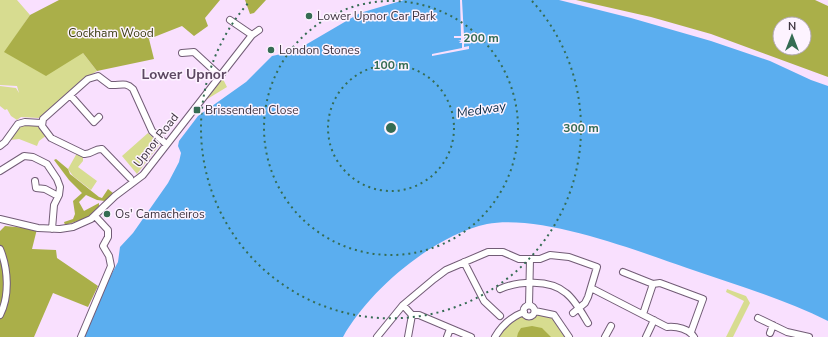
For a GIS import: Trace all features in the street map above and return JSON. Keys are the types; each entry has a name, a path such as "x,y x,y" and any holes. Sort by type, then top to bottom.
{"street":[{"path":"230,20 252,35"},
{"name":"Upnor Road","path":"0,219 38,228 52,229 71,228 84,223 95,216 115,196 143,175 252,35 259,30"},
{"path":"182,54 194,52 220,76"},
{"path":"42,123 45,116 88,79 95,76 102,78 110,85 126,84 133,89 152,132 166,144"},
{"path":"70,95 94,122 99,117"},
{"path":"0,146 5,142 18,124 26,122 42,123"},
{"path":"42,123 51,138 61,143 88,154 102,149 117,160 130,178"},
{"path":"0,171 11,166 21,157 33,157 43,161 51,169 59,184 58,196 54,205 52,229"},
{"path":"35,181 36,188 45,189 58,196"},
{"path":"82,337 111,266 109,256 103,246 107,238 108,231 95,216"},
{"path":"0,249 3,256 7,288 0,315"},
{"path":"377,337 403,305 446,270 488,252 496,251 519,259 540,259 550,255 568,257 597,267 585,303 573,313"},
{"path":"524,312 525,307 529,305 530,259"},
{"path":"464,262 484,301 500,316"},
{"path":"591,288 667,327 675,326 692,335 703,299 660,283 653,284 623,272"},
{"path":"500,289 512,283 548,284 566,292 588,323"},
{"path":"643,314 653,284"},
{"path":"403,305 412,315 419,315 471,337"},
{"path":"529,305 533,306 535,311"},
{"path":"524,312 529,316 533,315 535,311"},
{"path":"535,311 554,315 569,337"},
{"path":"495,337 507,322 515,315 524,312"},
{"path":"408,337 412,315"},
{"path":"758,318 787,332 809,337"},
{"path":"646,337 654,320"},
{"path":"770,332 774,325"},
{"path":"605,337 611,326"},
{"path":"447,337 450,329"}],"green space":[{"path":"0,0 17,0 30,15 5,52 83,53 97,71 80,82 39,118 21,117 17,120 11,116 7,109 5,110 0,106 0,86 16,88 19,93 17,86 0,85"},
{"name":"Cockham Wood","path":"59,0 220,0 205,18 208,26 194,36 182,26 149,39 154,59 97,71 83,53 46,76 4,52 30,15"},
{"path":"245,0 266,0 254,13 250,14"},
{"path":"576,0 815,0 828,6 828,77 711,34 651,17"},
{"path":"222,77 227,87 204,101"},
{"path":"23,123 38,124 47,135 39,141 37,146 19,139 10,140 19,126"},
{"path":"148,133 160,144 137,174 122,156"},
{"path":"77,153 83,155 83,161 78,167 97,181 91,190 73,176 68,169"},
{"path":"56,159 68,169 70,174 99,197 102,198 108,189 113,193 105,201 97,200 86,195 79,202 84,211 99,203 99,206 87,218 65,225 64,222 73,219 75,214 73,201 82,193 69,180 54,160"},
{"path":"5,226 37,229 32,249 56,250 57,258 98,286 88,307 53,293 34,337 0,337 0,231"},
{"path":"727,289 746,296 750,303 733,337 726,337 744,301 726,292"},
{"path":"539,314 552,316 566,337 497,337 505,326 519,316 532,318"},
{"path":"532,326 542,328 551,337 517,337 521,328"}],"water":[{"name":"Medway","path":"404,0 559,0 631,18 711,41 770,61 811,80 828,86 828,321 758,292 641,252 560,229 534,224 509,222 487,224 467,230 425,252 386,283 354,319 343,337 84,337 104,288 118,262 120,247 133,233 168,183 179,162 181,153 178,146 179,141 198,116 246,82 272,56 295,51 360,13"}],"pier":[{"path":"460,0 462,0 464,36 469,36 464,37 464,40 467,40 467,42 464,43 464,47 469,46 469,49 432,56 432,54 462,48 462,43 459,43 461,41 458,40 461,40 461,38 454,38 454,36 461,36"}],"place":[{"name":"Lower Upnor Car Park","path":"309,16"},
{"name":"London Stones","path":"271,50"},
{"name":"Brissenden Close","path":"197,110"},
{"name":"Os' Camacheiros","path":"107,214"}],"district":[{"name":"Lower Upnor","path":"184,74"}]}
